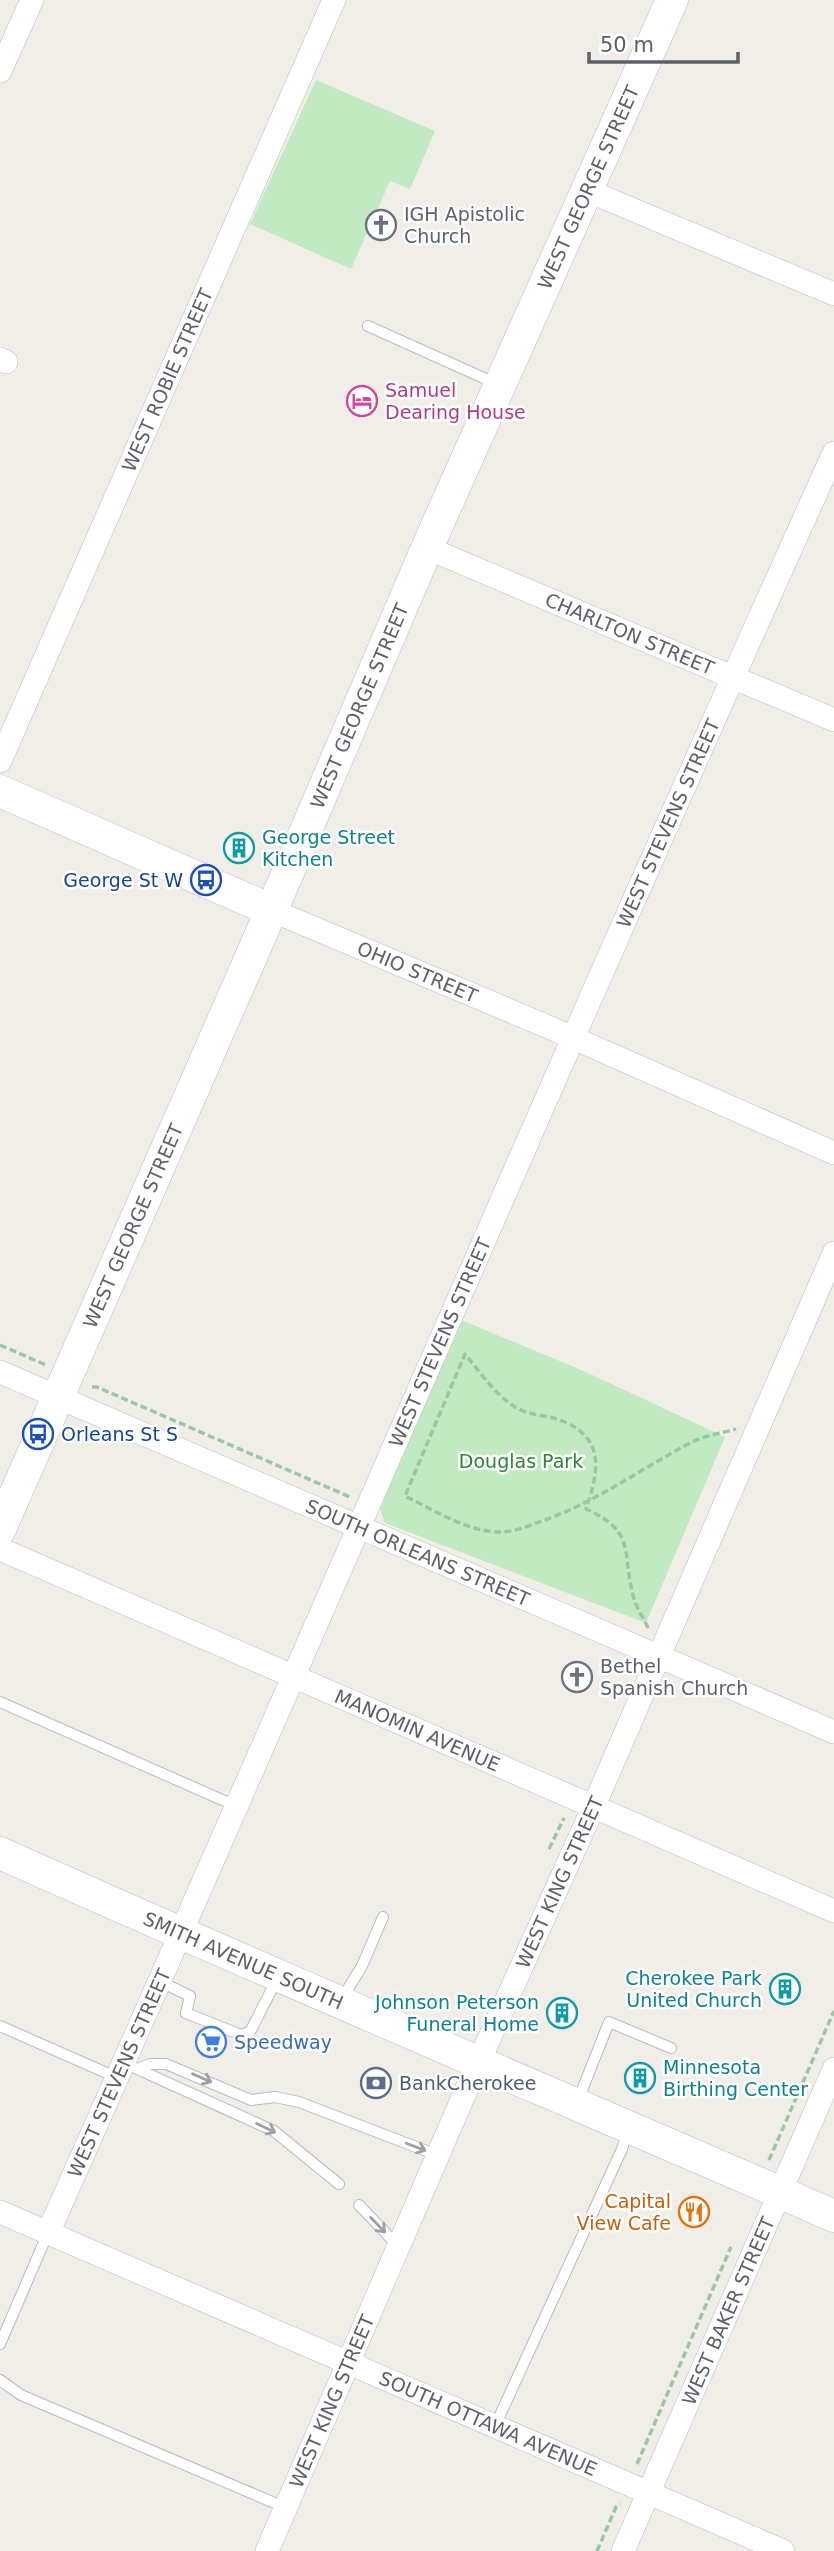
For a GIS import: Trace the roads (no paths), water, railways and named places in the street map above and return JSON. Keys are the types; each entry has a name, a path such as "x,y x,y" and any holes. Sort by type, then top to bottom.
{"street":[{"path":"0,71 32,0"},
{"name":"WEST ROBIE STREET","path":"0,761 334,0"},
{"name":"WEST GEORGE STREET","path":"0,1529 427,548 672,0"},
{"path":"586,190 834,294"},
{"name":"WEST STEVENS STREET","path":"48,2233 127,2070 161,1982 236,1806 572,1038 834,453"},
{"name":"CHARLTON STREET","path":"427,548 834,720"},
{"name":"OHIO STREET","path":"0,791 834,1153"},
{"name":"WEST KING STREET","path":"267,2551 478,2062 593,1808 834,1253"},
{"name":"SOUTH ORLEANS STREET","path":"0,1372 834,1732"},
{"name":"MANOMIN AVENUE","path":"0,1549 834,1911"},
{"name":"SMITH AVENUE SOUTH","path":"0,1853 182,1935 478,2062 629,2126 773,2181 834,2216"},
{"name":"WEST BAKER STREET","path":"623,2551 773,2181 834,2068"},
{"name":"SOUTH OTTAWA AVENUE","path":"0,2212 783,2551"}],"lane":[{"path":"368,326 499,385"},
{"path":"0,1702 236,1806"},
{"path":"340,2003 362,1966 383,1917"},
{"path":"161,1982 190,1996 186,2013 241,2035 250,2032 278,1976"},
{"path":"577,2103 609,2022 671,2048"},
{"path":"0,2026 127,2070 274,2132 339,2184"},
{"path":"127,2070 150,2064 166,2064 251,2100 275,2097 299,2102 438,2155"},
{"path":"495,2426 622,2149 629,2126"},
{"path":"359,2205 398,2246"},
{"path":"0,2344 48,2233"},
{"path":"0,2380 21,2395 284,2507"}],"place":[{"name":"IGH Apistolic Church","path":"381,225"},
{"name":"Samuel Dearing House","path":"362,401"},
{"name":"George Street Kitchen","path":"239,848"},
{"name":"George St W","path":"206,880"},
{"name":"Orleans St S","path":"38,1434"},
{"name":"Bethel Spanish Church","path":"577,1677"},
{"name":"Cherokee Park United Church","path":"785,1989"},
{"name":"Johnson Peterson Funeral Home","path":"562,2013"},
{"name":"Speedway","path":"211,2042"},
{"name":"Minnesota Birthing Center","path":"640,2078"},
{"name":"BankCherokee","path":"376,2083"},
{"name":"Capital View Cafe","path":"694,2212"}],"park label":[{"name":"Douglas Park","path":"521,1461"}]}
